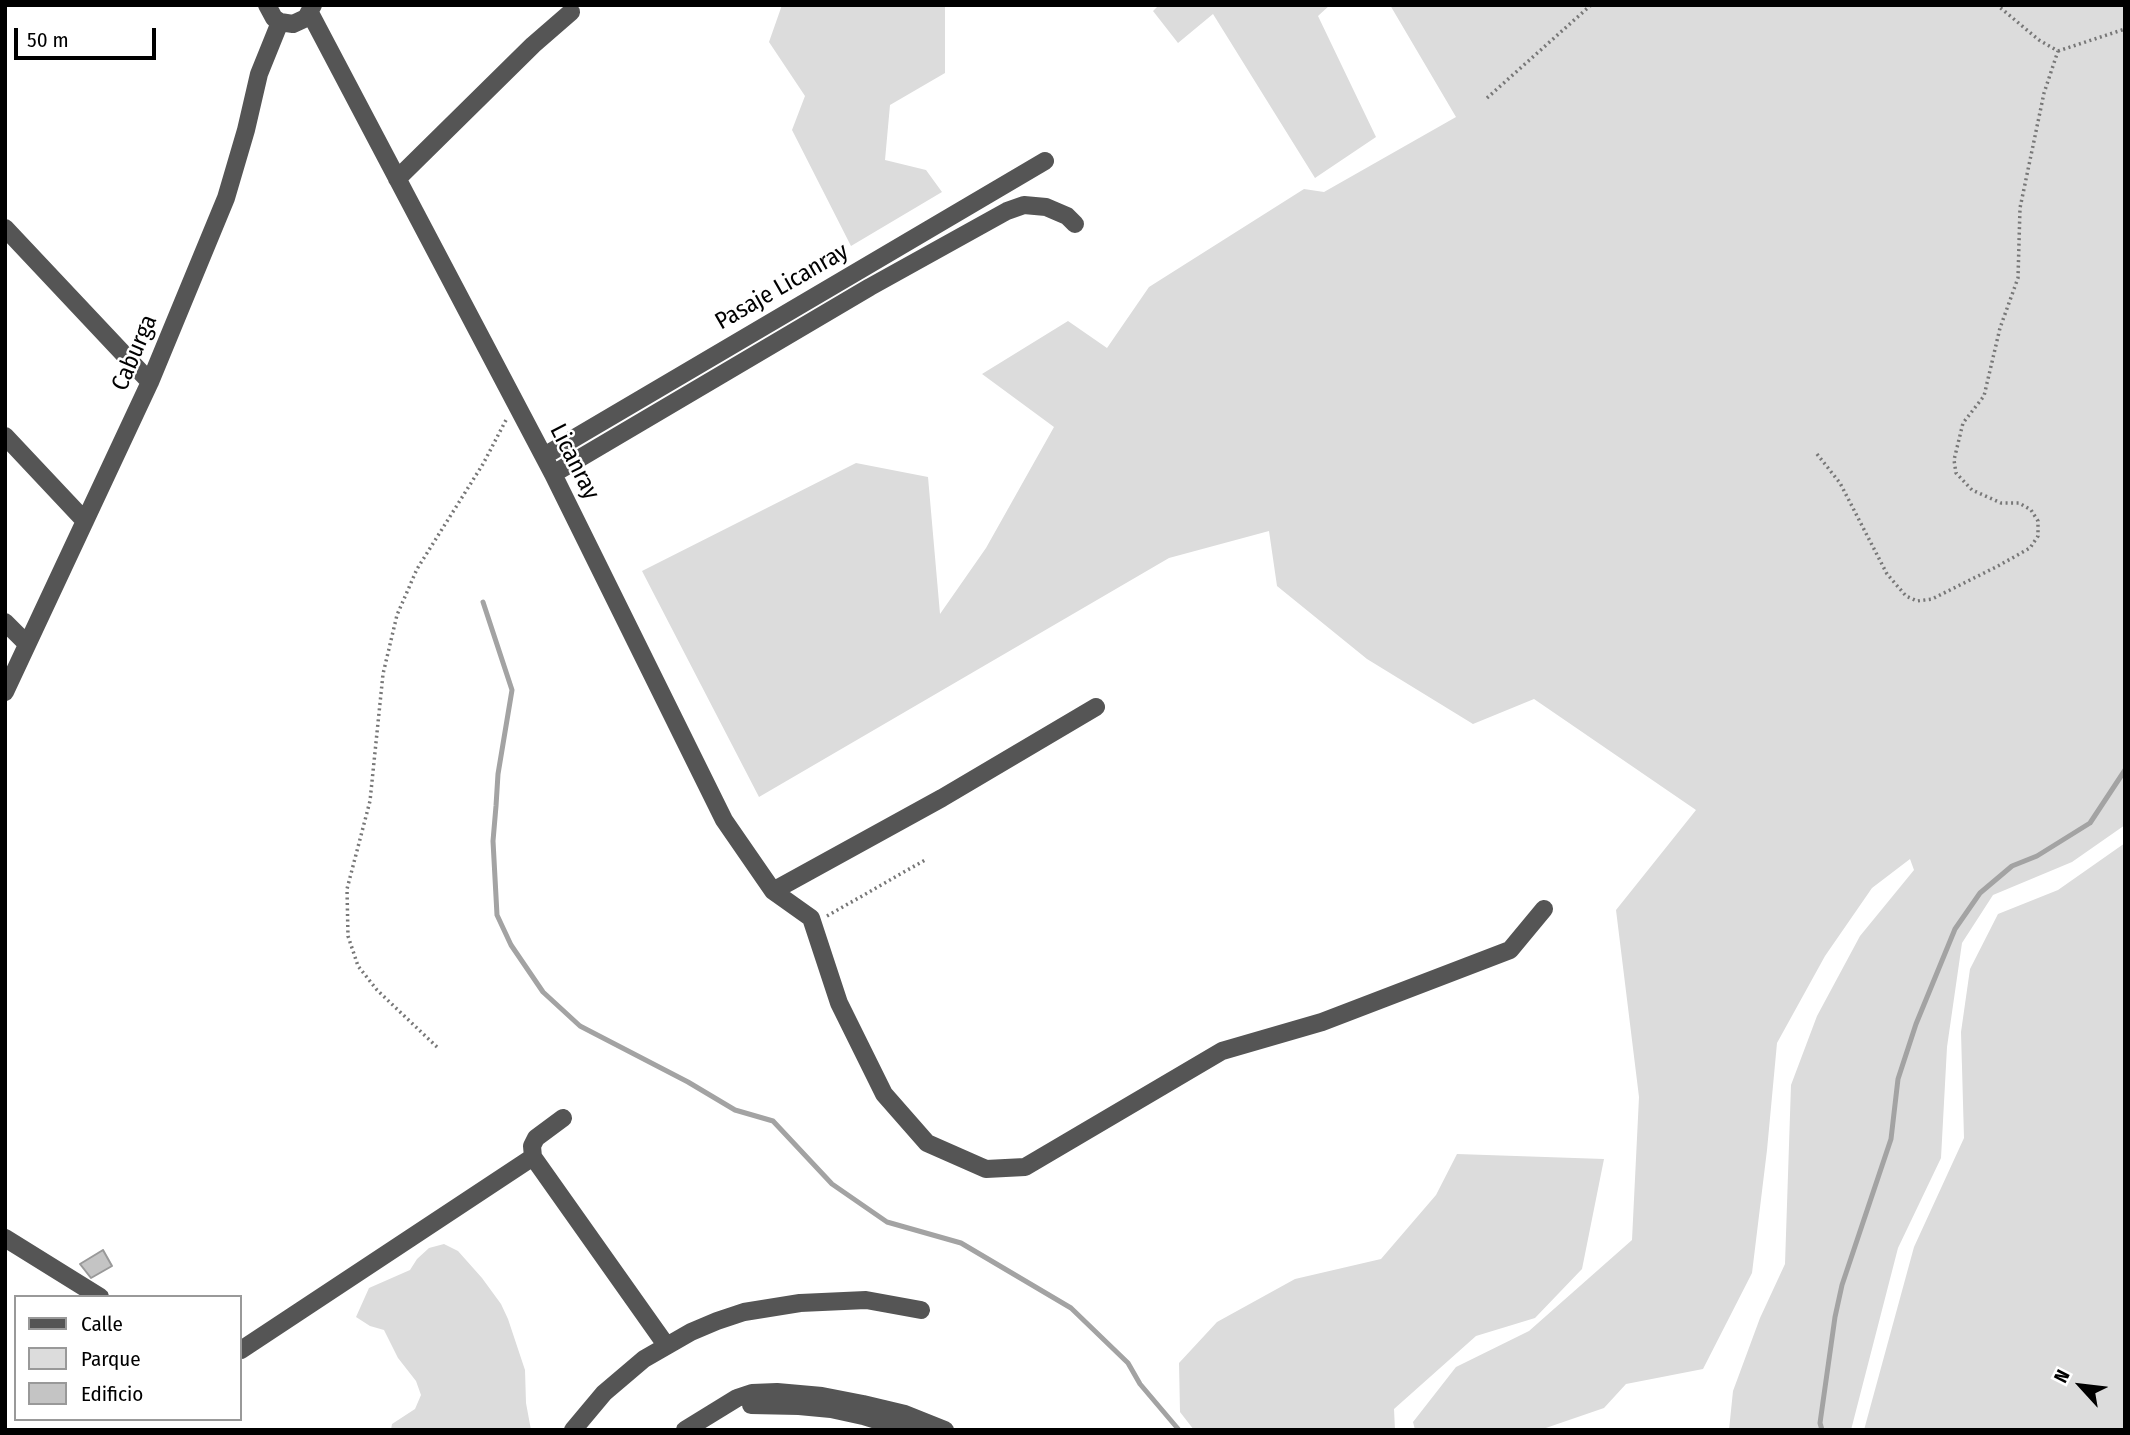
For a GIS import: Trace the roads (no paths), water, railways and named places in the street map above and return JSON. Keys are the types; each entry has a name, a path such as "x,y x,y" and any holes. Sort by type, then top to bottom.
{"street":[{"path":"267,5 270,13 280,22 293,24 300,22 311,9"},
{"name":"Licanray","path":"311,9 397,179 544,456 724,820 773,891 811,918 839,1003 884,1094 928,1143 986,1169 1025,1167 1222,1051 1322,1021 1510,950 1544,909"},
{"path":"397,179 533,45 571,12"},
{"name":"Caburga","path":"5,692 150,382 226,198 259,74 280,22"},
{"name":"Pasaje Licanray","path":"544,456 1045,161"},
{"path":"553,474 870,287 1007,211 1024,205 1046,207 1067,216 1075,224"},
{"path":"5,228 150,382"},
{"path":"5,436 85,522"},
{"path":"5,622 27,644"},
{"path":"773,891 1096,707"},
{"path":"563,1118 536,1138 532,1146 533,1157 666,1345"},
{"path":"242,1349 533,1157"},
{"path":"5,1238 97,1295"},
{"path":"573,1430 586,1412 623,1375 666,1345 717,1321 772,1306 866,1300 921,1310"},
{"path":"685,1430 737,1398 752,1393 777,1392 822,1396 905,1414 944,1430"},
{"path":"723,1406 766,1404 831,1409 909,1430"}],"waterway":[{"path":"483,602 512,690 498,774 493,841 497,915 511,945 543,992 580,1026 688,1082 735,1110 773,1121 832,1184 887,1222 961,1243 1071,1308 1128,1363 1140,1384 1179,1430"},
{"path":"1822,1430 1820,1423 1842,1285 1891,1139 1898,1079 1916,1024 1955,929 1980,893 2012,866 2037,856 2090,823 2125,770"}]}
